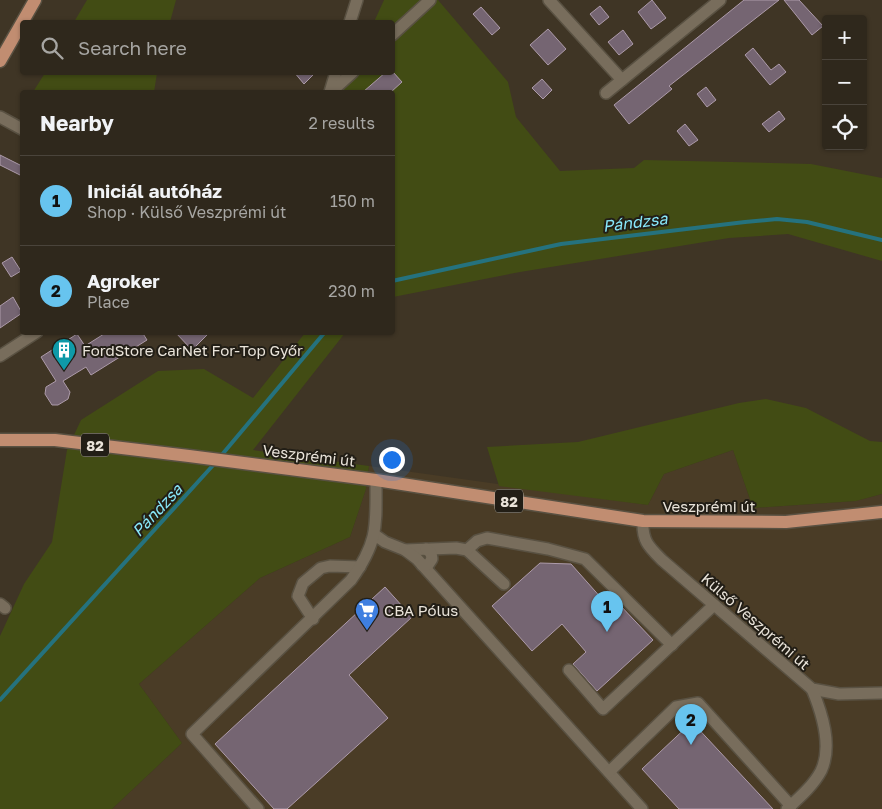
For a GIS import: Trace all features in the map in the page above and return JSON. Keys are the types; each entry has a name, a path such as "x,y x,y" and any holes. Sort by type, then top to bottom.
{"main road":[{"path":"24,20 35,0"},
{"path":"0,61 20,26"},
{"name":"Veszprémi út","path":"0,440 55,440 189,456 376,480 643,521 786,522 882,512"}],"street":[{"path":"351,20 357,0"},
{"path":"395,32 430,0"},
{"path":"549,0 622,80"},
{"path":"606,93 720,0"},
{"path":"332,90 335,75"},
{"path":"333,90 350,75"},
{"path":"0,117 20,128"},
{"path":"0,356 32,335"},
{"path":"258,809 192,734 313,619 351,580 370,549 375,535 376,480"},
{"name":"Külső Veszprémi út","path":"643,521 642,535 649,547 812,689 839,694 882,693"},
{"path":"375,535 385,542 405,550 422,565 642,809"},
{"path":"467,550 477,541 488,538 548,549 585,559 672,645"},
{"path":"405,550 456,548 467,550 504,584"},
{"path":"422,565 428,564 432,559 431,553 426,549"},
{"path":"313,619 298,596 303,583 318,570 326,567 360,567"},
{"path":"569,670 604,709 714,605"},
{"path":"609,772 676,707 698,704 789,807 808,789 821,771 826,749 823,727 812,689"}],"shaded area":[{"path":"733,450 753,508 855,501 882,494 882,809 112,809 182,743 139,684 260,578 350,537 366,489 369,466 648,505 664,474"}],"green space":[{"path":"87,0 176,0 171,20 75,20"},
{"path":"384,0 438,0 508,82 516,117 560,171 634,168 644,160 811,164 882,178 882,261 788,234 729,238 520,272 395,297 395,90 343,90 350,75 395,75 395,20 375,20"},
{"path":"44,75 157,75 154,90 34,90"},
{"path":"303,335 343,335 253,450 369,466 366,489 350,537 260,578 139,684 182,743 112,809 0,809 0,636 24,584 52,542 67,450 81,420 158,371 204,369 253,398"},
{"path":"766,399 806,408 870,441 882,442 882,494 856,501 753,508 733,450 664,474 648,505 499,486 487,447 578,442 739,403"}],"building":[{"path":"652,0 666,18 651,29 638,12"},
{"path":"744,0 779,0 669,86 672,89 629,124 614,105"},
{"path":"784,0 799,0 822,25 812,35"},
{"path":"600,6 609,17 599,25 590,14"},
{"path":"481,7 500,28 492,35 473,14"},
{"path":"548,29 566,49 548,65 530,45"},
{"path":"623,30 633,44 619,55 608,42"},
{"path":"753,48 771,70 779,64 786,72 770,85 745,55"},
{"path":"395,74 402,82 393,90 365,90 383,75"},
{"path":"296,75 313,75 304,84"},
{"path":"542,79 552,90 543,99 532,88"},
{"path":"706,87 716,100 707,107 697,94"},
{"path":"779,111 785,119 769,132 762,124"},
{"path":"685,124 698,140 689,146 677,131"},
{"path":"0,155 20,165 20,175 0,165"},
{"path":"12,257 20,272 11,277 2,263"},
{"path":"13,297 20,309 20,314 0,328 0,306"},
{"name":"FordStore CarNet For-Top Győr","path":"75,335 78,335 85,346 102,335 144,335 147,340 91,375 86,367 63,381 70,392 68,399 58,405 52,405 45,394 46,387 56,381 41,357"},
{"path":"178,335 207,335 192,350"},
{"path":"540,563 571,564 611,609 618,603 653,640 597,691 573,664 586,652 562,624 532,651 492,606"},
{"path":"385,587 412,617 349,675 388,718 287,809 274,809 215,744"},
{"path":"692,722 773,809 679,809 642,769"}],"waterway":[{"name":"Pándzsa","path":"395,280 561,244 777,219 807,222 882,240"},
{"name":"Pándzsa","path":"220,457 322,335"},
{"name":"Pándzsa","path":"0,700 216,462"}],"place":[{"name":"FordStore CarNet For-Top Győr","path":"64,371"},
{"name":"CBA Pólus","path":"367,631"},
{"name":"Iniciál autóház","path":"607,632"},
{"name":"Agroker","path":"691,745"}]}
